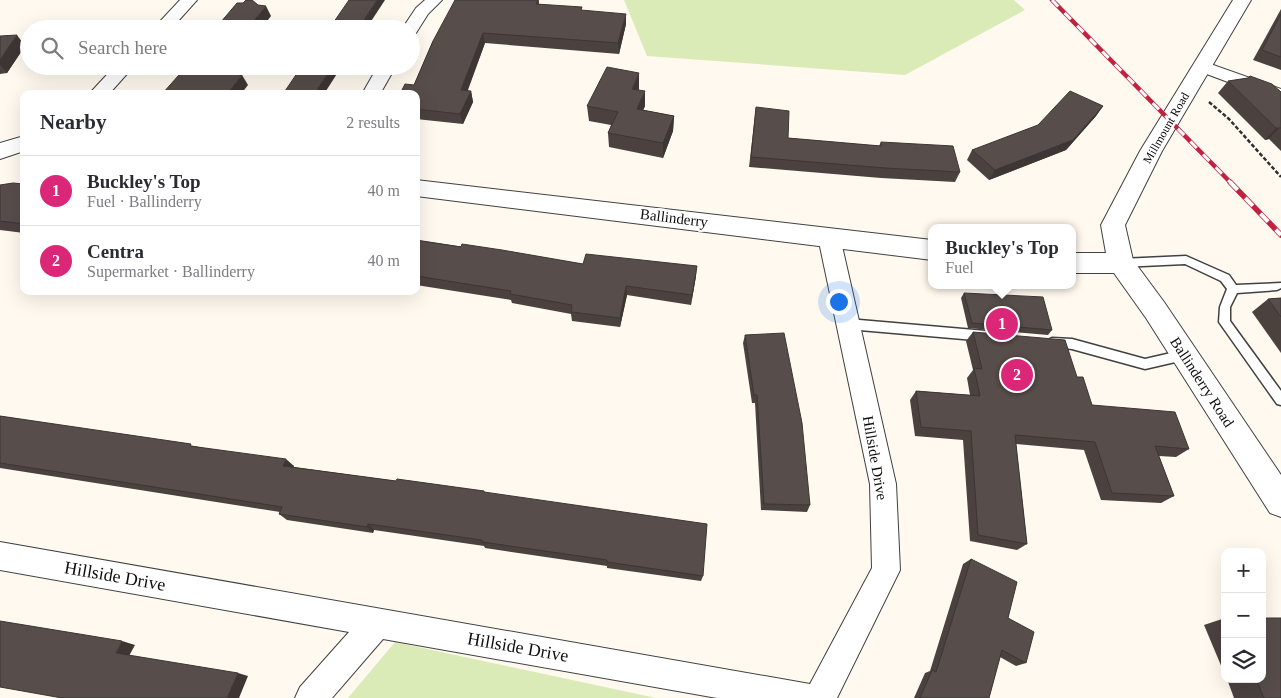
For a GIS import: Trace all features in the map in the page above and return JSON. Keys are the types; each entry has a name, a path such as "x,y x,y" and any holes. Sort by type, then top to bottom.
{"street":[{"path":"170,20 189,0"},
{"path":"416,20 422,11 434,0"},
{"name":"Millmount Road","path":"1121,263 1113,225 1151,151 1242,0"},
{"path":"1202,66 1281,96"},
{"path":"102,90 116,75"},
{"path":"373,90 382,75"},
{"path":"0,151 20,144"},
{"name":"Ballinderry","path":"420,188 928,249"},
{"name":"Hillside Drive","path":"820,698 886,570 883,484 829,237"},
{"path":"1076,263 1121,263"},
{"name":"Ballinderry Road","path":"1121,263 1281,502"},
{"name":"Hillside Drive","path":"0,556 805,698"},
{"path":"311,698 378,622"}],"lane":[{"path":"1121,263 1186,260 1225,278 1233,289"},
{"path":"1233,289 1277,286"},
{"path":"1233,289 1225,307 1224,322 1281,400"},
{"path":"848,324 994,337"},
{"path":"1043,342 1072,344 1145,364 1184,355"}],"path":[{"path":"1190,86 1229,119 1281,177"}],"green space":[{"path":"624,0 1014,0 1025,10 905,75 647,56"},
{"path":"395,642 656,698 348,698"}],"building":[{"path":"246,0 252,0 258,5 266,6 254,20 223,20 237,3 243,3"},
{"path":"349,0 377,0 364,20 335,20"},
{"path":"455,0 538,0 536,4 582,7 581,10 626,14 618,43 483,33 461,90 471,91 460,114 420,109 420,90 402,90 405,84 414,85 420,75 433,41"},
{"path":"1281,14 1281,57 1262,50"},
{"path":"17,35 0,60 0,36"},
{"path":"607,67 639,73 632,89 645,91 637,109 674,116 663,143 608,133 618,112 587,106"},
{"path":"179,75 242,75 230,90 166,90"},
{"path":"296,75 327,75 317,90 286,90"},
{"path":"1250,76 1272,84 1281,92 1281,128 1276,128 1228,81 1248,78"},
{"path":"1070,91 1103,106 1073,140 995,170 972,150 1038,125"},
{"path":"756,107 789,111 788,138 881,146 881,142 953,146 960,172 751,157"},
{"path":"20,184 20,224 0,221 0,185"},
{"path":"420,241 461,247 462,244 583,264 586,254 697,266 692,295 626,286 620,318 571,312 572,305 510,294 511,291 420,277"},
{"path":"964,293 1043,297 1052,330 972,323"},
{"path":"1281,298 1281,317 1268,299"},
{"path":"973,332 1065,340 1077,377 1083,377 1092,405 1175,412 1189,449 1155,446 1174,496 1112,493 1095,442 1015,435 1027,544 978,535 971,431 921,427 916,391 980,396 974,368 982,369"},
{"path":"784,333 802,423 810,505 764,504 757,395 754,395 745,335"},
{"path":"0,416 286,459 283,466 396,481 397,479 707,524 703,576 482,542 482,540 368,524 367,527 279,514 282,507 0,463"},
{"path":"971,559 1017,582 1008,618 1034,632 1026,663 1002,650 989,698 920,698 932,670 936,672"},
{"path":"1266,618 1281,618 1281,698 1264,698 1258,683 1266,683"},
{"path":"0,621 122,641 116,653 238,673 227,698 62,698 0,687"}],"railway":[{"path":"1052,0 1231,183"},
{"path":"1230,182 1281,235"}],"place":[{"name":"Buckley's Top","path":"1002,324"},
{"name":"Centra","path":"1017,375"}]}
